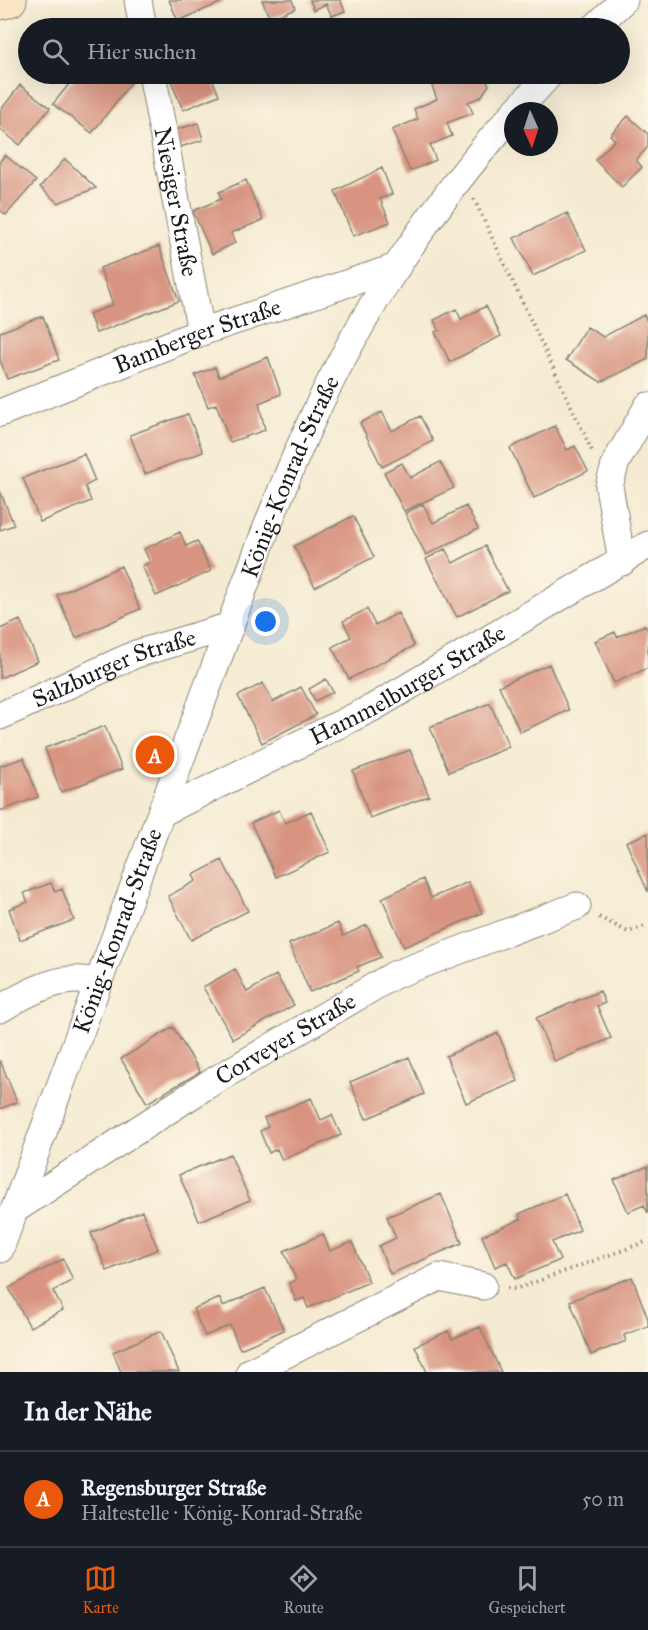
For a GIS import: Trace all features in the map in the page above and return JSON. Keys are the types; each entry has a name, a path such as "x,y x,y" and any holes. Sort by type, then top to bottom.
{"main road":[{"path":"0,3 10,0"}],"street":[{"path":"138,0 141,18"},
{"path":"605,18 624,0"},
{"name":"Niesiger Straße","path":"154,84 201,332"},
{"name":"König-Konrad-Straße","path":"524,102 541,84"},
{"name":"König-Konrad-Straße","path":"0,1249 160,813 310,423 351,344 397,267 462,175 504,125"},
{"name":"Bamberger Straße","path":"0,413 201,332 397,267"},
{"path":"621,562 609,486 616,462 648,406"},
{"name":"Hammelburger Straße","path":"160,813 374,707 648,545"},
{"name":"Salzburger Straße","path":"0,716 136,654 231,626"},
{"name":"Corveyer Straße","path":"14,1210 207,1085 394,975 577,906"},
{"path":"0,1009 55,982 85,979 97,982"},
{"path":"250,1372 439,1276 483,1286"}],"path":[{"path":"462,175 609,486"},
{"path":"577,906 628,932 648,925"},
{"path":"483,1286 516,1289 648,1241"}],"building":[{"path":"169,0 227,0 185,18 177,18"},
{"path":"262,0 292,0 295,8 270,18"},
{"path":"310,0 340,0 345,11 332,16 326,4 314,10"},
{"path":"69,84 130,84 92,133 53,104"},
{"path":"172,84 214,84 219,95 183,110"},
{"path":"436,84 489,85 481,97 468,102 473,113 447,123 452,136 430,145 436,160 410,171 392,130 418,119 414,109 437,99 432,86"},
{"path":"20,85 50,108 20,145 0,129 0,111"},
{"path":"628,116 648,134 648,147 636,160 642,167 622,187 595,160 615,140 610,135"},
{"path":"198,123 203,140 177,148 172,131"},
{"path":"5,155 36,181 6,215 0,210 0,161"},
{"path":"65,159 96,188 58,203 40,187"},
{"path":"382,168 392,194 380,199 390,222 353,236 335,191"},
{"path":"246,180 263,220 231,233 235,243 212,254 193,211 221,199 219,192"},
{"path":"567,213 586,250 533,276 514,238"},
{"path":"159,246 179,301 96,333 89,314 113,305 100,268"},
{"path":"486,306 501,336 450,362 435,332 439,330 434,320 456,309 461,319"},
{"path":"644,315 648,323 648,359 601,382 566,360 587,327 603,337"},
{"path":"43,316 59,360 7,379 0,360 0,332"},
{"path":"268,357 281,394 259,403 265,430 230,442 216,404 208,407 195,375 215,367 219,377"},
{"path":"382,412 392,431 420,416 433,441 382,467 360,423"},
{"path":"188,414 203,452 145,474 130,435"},
{"path":"555,426 567,450 575,446 588,471 534,498 510,448"},
{"path":"84,454 95,481 85,486 91,501 40,522 23,478"},
{"path":"440,462 454,488 404,511 384,472 402,463 410,478"},
{"path":"0,491 14,525 0,530"},
{"path":"423,504 433,523 466,506 478,529 426,555 405,513"},
{"path":"353,516 374,557 315,587 294,546"},
{"path":"180,532 186,546 197,541 211,571 156,596 142,566 150,562 144,549"},
{"path":"485,546 508,591 457,617 426,559 445,549 453,563"},
{"path":"121,566 140,609 76,638 57,595"},
{"path":"367,609 375,625 398,613 414,646 349,679 332,647 351,637 343,621"},
{"path":"20,620 38,661 0,678 0,629"},
{"path":"645,625 648,631 648,668 614,683 595,641 615,632 617,637"},
{"path":"549,664 569,710 520,732 499,686"},
{"path":"326,679 333,692 315,701 309,689"},
{"path":"263,683 273,702 301,687 316,715 262,743 238,696"},
{"path":"490,703 509,747 449,772 430,727"},
{"path":"105,726 122,769 61,792 45,748"},
{"path":"410,750 429,796 370,818 353,771"},
{"path":"24,758 38,797 0,811 0,766"},
{"path":"279,810 285,823 311,811 330,852 276,877 251,823"},
{"path":"648,833 648,892 626,842"},
{"path":"222,860 248,911 191,940 168,896 196,881 193,875"},
{"path":"423,879 431,898 468,882 482,913 404,947 382,898"},
{"path":"51,883 55,892 62,889 74,920 20,940 9,909 28,902 24,893"},
{"path":"338,923 343,936 367,925 381,957 357,967 359,971 310,992 289,944"},
{"path":"235,969 247,992 276,975 294,1005 233,1039 203,987"},
{"path":"600,991 605,1003 597,1006 611,1038 555,1062 536,1018"},
{"path":"173,1027 200,1072 147,1103 121,1059"},
{"path":"498,1033 518,1081 466,1103 446,1056"},
{"path":"409,1057 424,1094 366,1119 350,1082"},
{"path":"0,1060 17,1102 0,1109"},
{"path":"311,1098 321,1120 332,1115 341,1135 282,1160 277,1149 269,1153 260,1131 268,1127 264,1118"},
{"path":"230,1154 250,1200 199,1221 179,1175"},
{"path":"648,1166 648,1213 644,1205 628,1212 614,1180"},
{"path":"441,1194 462,1243 390,1274 379,1246 396,1238 387,1217"},
{"path":"565,1194 580,1230 552,1242 560,1260 515,1279 507,1262 495,1267 482,1236 521,1219 519,1214"},
{"path":"142,1211 158,1249 107,1271 91,1233"},
{"path":"323,1234 330,1251 352,1242 369,1282 308,1308 304,1298 296,1301 289,1283 296,1280 284,1251"},
{"path":"63,1259 73,1280 53,1291 63,1310 30,1327 9,1288"},
{"path":"632,1277 648,1319 648,1326 624,1335 626,1341 591,1355 570,1301"},
{"path":"265,1288 284,1330 240,1349 230,1325 205,1336 193,1309 220,1298 223,1306"},
{"path":"480,1327 501,1372 427,1372 415,1346 448,1331 452,1339"},
{"path":"161,1331 179,1372 121,1372 113,1352"}],"place":[{"name":"Regensburger Straße","path":"155,755"}]}
